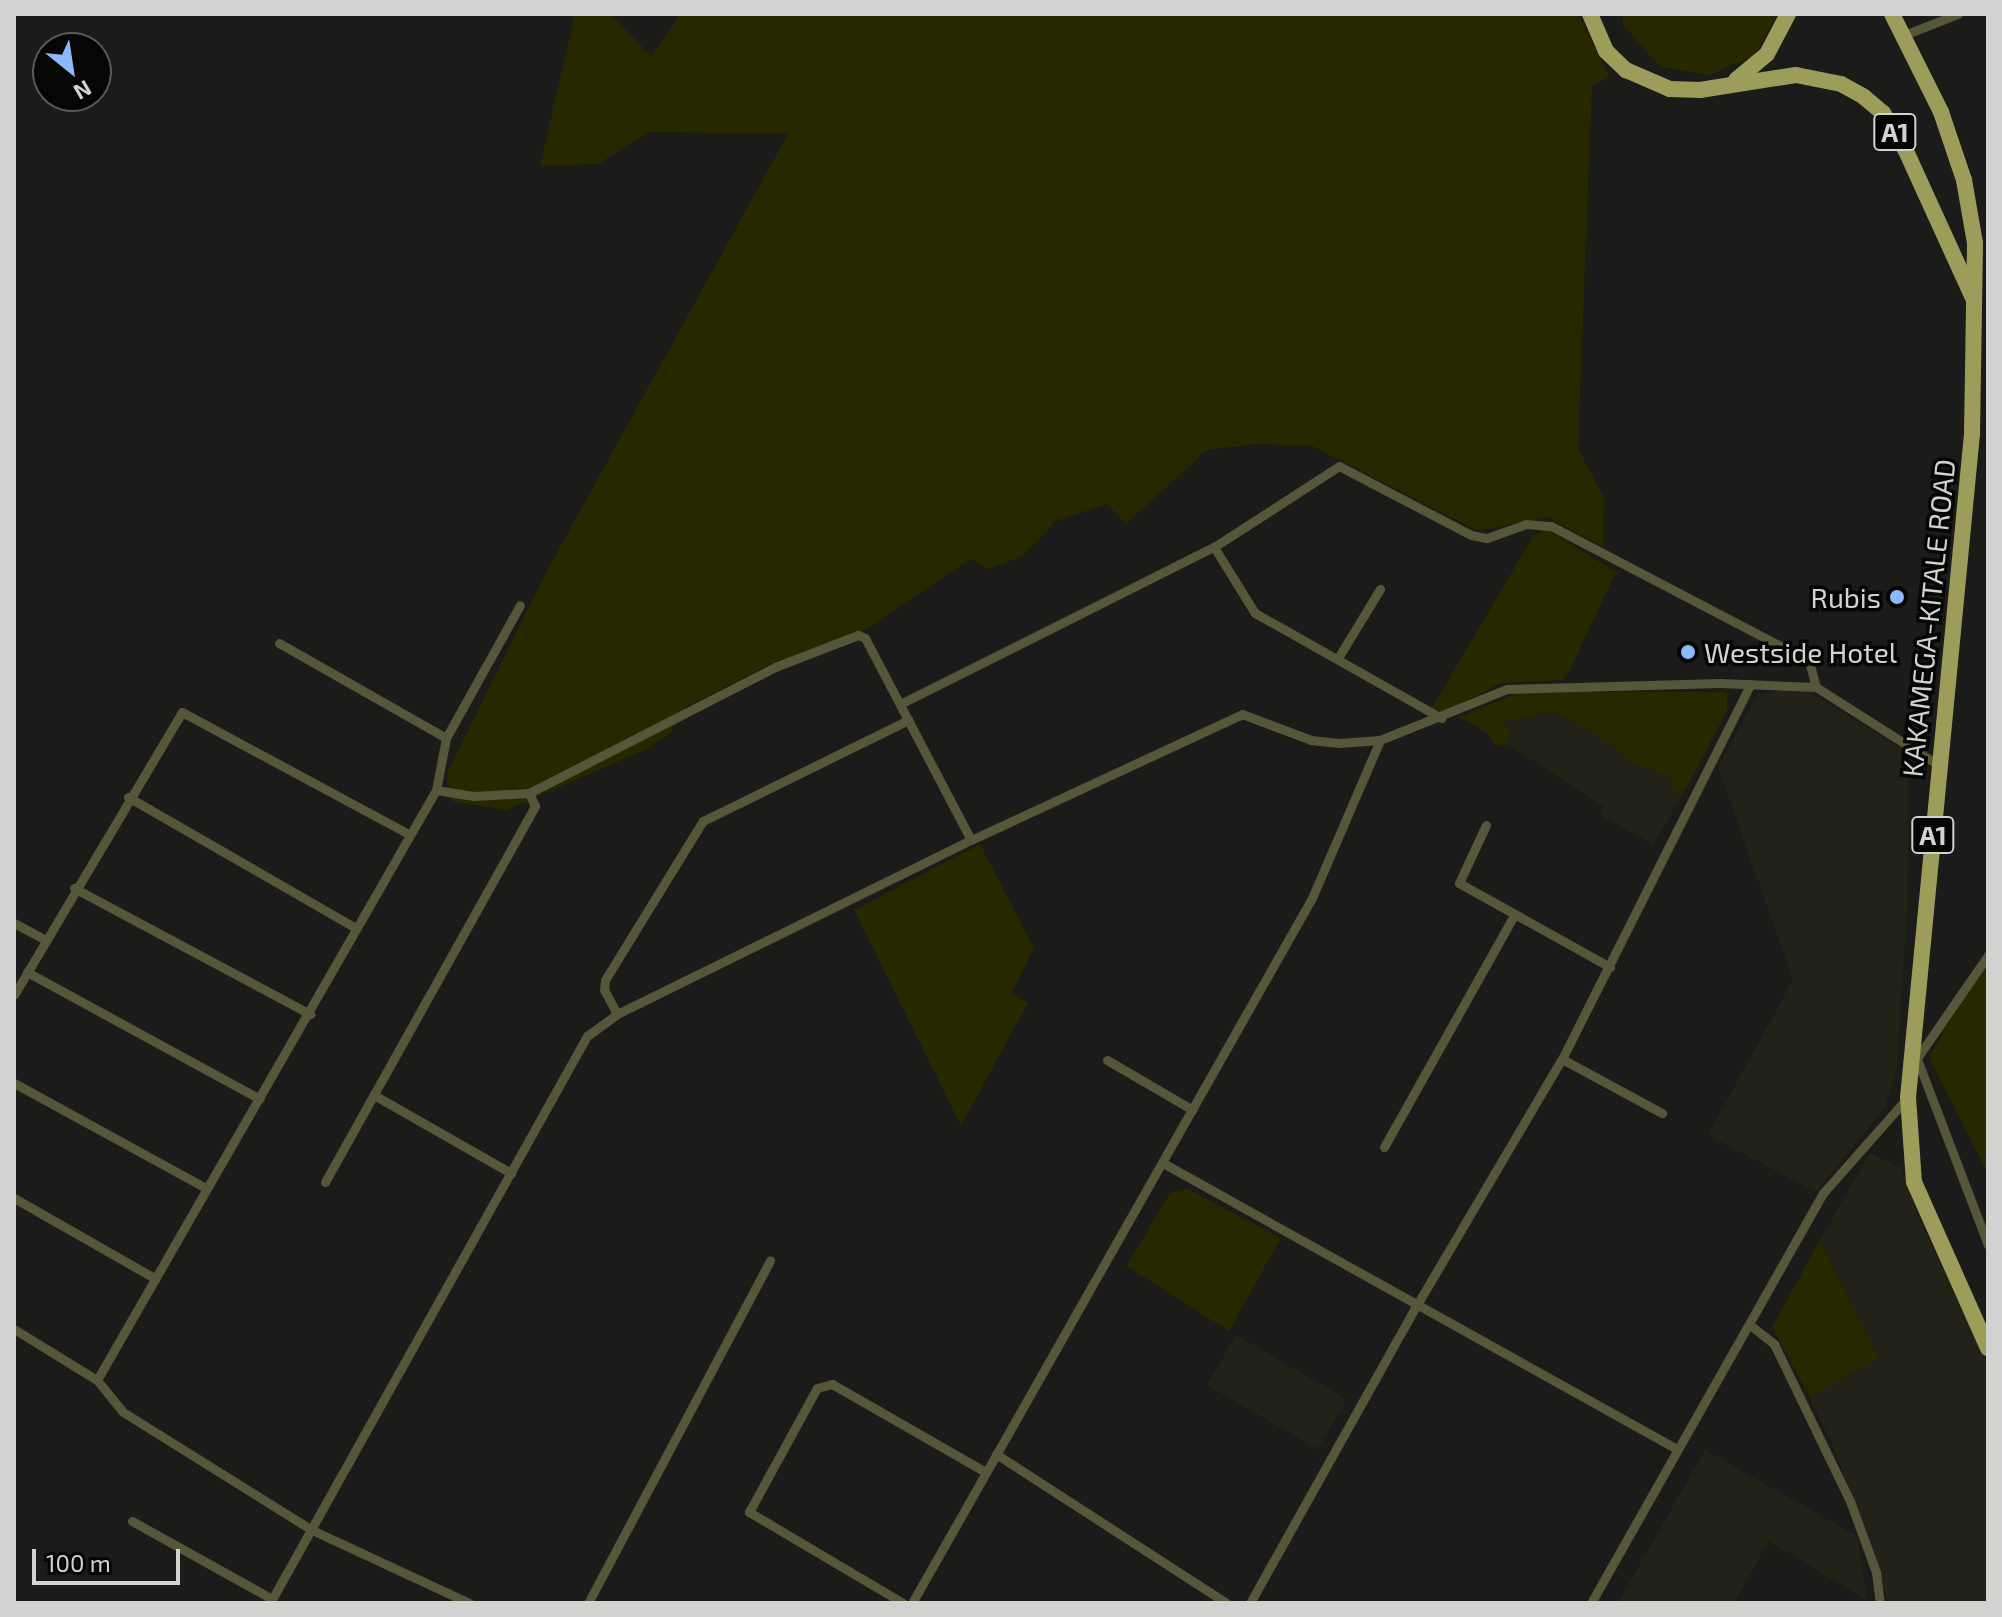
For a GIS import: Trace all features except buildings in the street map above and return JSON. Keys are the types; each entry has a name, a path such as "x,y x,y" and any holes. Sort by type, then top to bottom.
{"highway":[{"name":"KAKAMEGA-KITALE ROAD","path":"1590,14 1606,51 1643,81 1670,89 1724,86 1796,75 1820,77 1841,84 1883,113 1977,307"},
{"path":"1724,86 1767,54 1788,14"},
{"name":"KAKAMEGA-KITALE ROAD","path":"1892,14 1941,112 1964,180 1975,243 1977,307 1972,434 1914,1065 1908,1097 1914,1182 1988,1348"}],"street":[{"path":"1904,35 1958,14"},
{"path":"900,704 1214,547 1339,466 1471,535 1487,538 1526,524 1551,526 1809,661 1816,687"},
{"path":"1214,547 1249,609 1441,718"},
{"path":"1338,658 1380,589"},
{"path":"97,1380 310,1014 407,833 436,790 446,738 520,605"},
{"path":"436,790 474,796 529,793 775,667 858,635 865,638 971,840"},
{"path":"279,643 446,738"},
{"path":"132,1521 271,1601 587,1036 617,1014 971,840 1242,714 1325,743 1380,740 1441,718 1495,692 1519,687 1751,684 1816,687 1940,766"},
{"path":"1250,1603 1418,1303 1562,1059 1751,684"},
{"path":"14,995 177,714 186,712 407,833"},
{"path":"617,1014 604,990 605,980 703,821 908,720"},
{"path":"912,1603 984,1471 1312,898 1380,740"},
{"path":"325,1182 535,806 529,793"},
{"path":"128,797 356,928"},
{"path":"1486,825 1459,883 1610,967"},
{"path":"74,888 310,1014"},
{"path":"1384,1147 1514,915"},
{"path":"14,923 44,939"},
{"path":"1988,955 1914,1065 1988,1245"},
{"path":"27,972 260,1099"},
{"path":"1562,1059 1662,1113"},
{"path":"1107,1060 1193,1110"},
{"path":"14,1083 206,1188"},
{"path":"374,1095 511,1173"},
{"path":"1591,1603 1675,1448 1750,1325 1824,1192 1908,1097"},
{"path":"1163,1163 1675,1448"},
{"path":"14,1198 156,1279"},
{"path":"588,1603 770,1260"},
{"path":"1750,1325 1774,1344 1850,1501 1876,1572 1880,1603"},
{"path":"14,1329 97,1380 123,1412 312,1530 469,1603"},
{"path":"903,1603 749,1512 817,1388 832,1384 984,1471"},
{"path":"996,1454 1226,1603"}],"shaded area":[{"path":"575,14 611,14 651,56 681,14 1578,14 1610,77 1592,85 1578,448 1604,498 1603,547 1547,517 1478,531 1312,446 1256,444 1207,450 1126,524 1107,504 1056,521 1023,556 989,569 970,559 867,629 771,664 686,707 670,733 649,748 506,810 451,801 447,773 543,578 788,134 649,132 598,164 540,166"},
{"path":"1623,14 1778,14 1754,56 1710,75 1660,67 1623,25"},
{"path":"1546,529 1616,572 1569,672 1562,680 1501,683 1443,713 1432,708 1533,536"},
{"path":"1801,687 1909,753 1907,912 1896,1074 1885,1107 1816,1192 1708,1135 1793,980 1718,767 1758,694"},
{"path":"1521,692 1727,692 1727,711 1681,798 1670,788 1672,777 1627,761 1612,744 1554,711 1503,722 1511,734 1507,744 1496,747 1486,732 1459,717"},
{"path":"1554,711 1613,744 1627,761 1673,777 1670,788 1681,798 1653,844 1600,815 1604,806 1507,744 1511,734 1502,722"},
{"path":"980,844 1034,948 1012,993 1028,1003 961,1126 854,910"},
{"path":"1988,951 1988,1174 1929,1058"},
{"path":"1870,1153 1902,1168 1920,1220 1988,1365 1988,1603 1888,1601 1835,1450 1810,1398 1878,1357 1820,1240"},
{"path":"1186,1188 1281,1238 1229,1331 1126,1266 1170,1193"},
{"path":"1820,1240 1879,1357 1810,1398 1772,1327"},
{"path":"1236,1335 1347,1399 1318,1449 1207,1385"},
{"path":"1705,1450 1857,1536 1868,1601 1769,1541 1734,1603 1618,1603"}],"place":[{"name":"Rubis","path":"1897,597"},
{"name":"Westside Hotel","path":"1688,652"}]}
